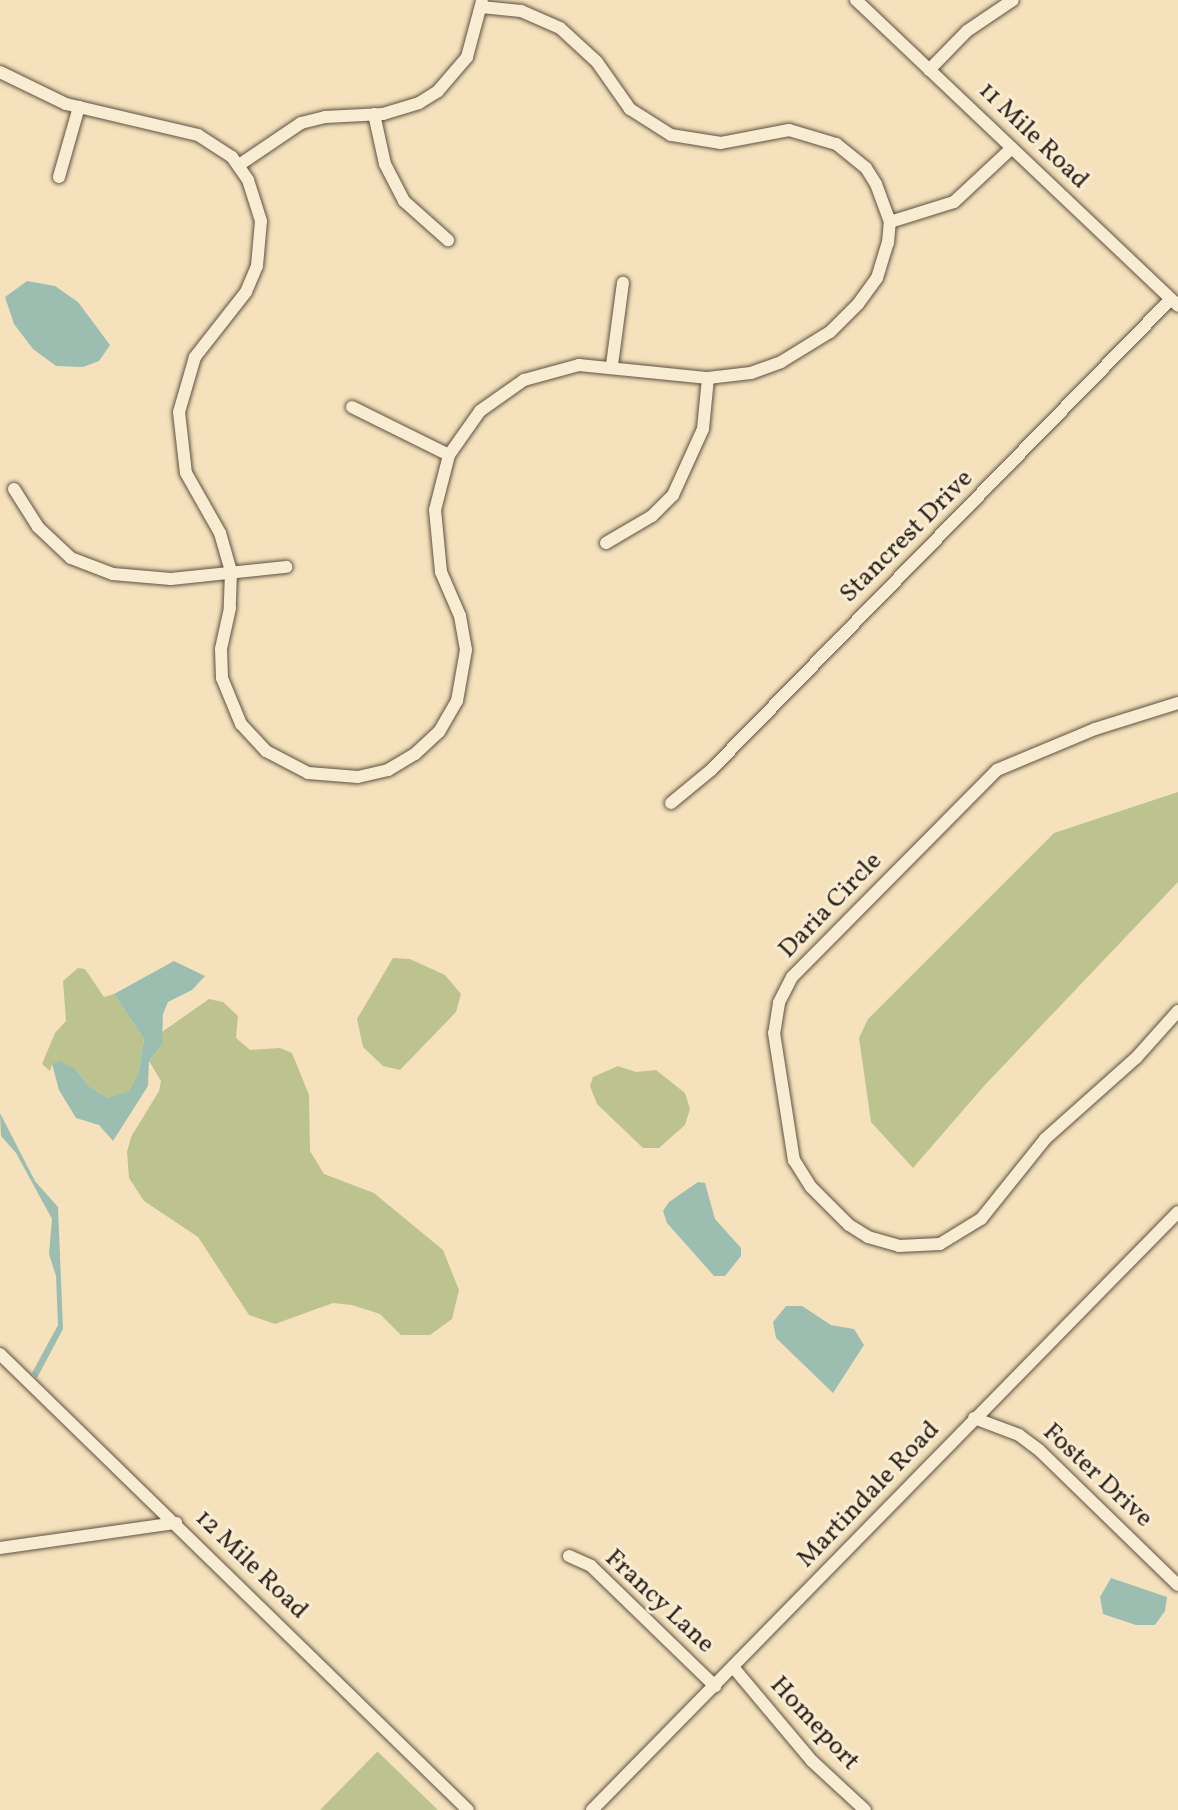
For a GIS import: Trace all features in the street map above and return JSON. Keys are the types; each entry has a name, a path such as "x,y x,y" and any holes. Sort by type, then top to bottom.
{"street":[{"name":"11 Mile Road","path":"856,0 1175,303"},
{"path":"929,70 967,31 1013,0"},
{"path":"0,72 79,107 185,130 219,146 239,165 259,210 260,254 246,292 195,357 183,386 178,424 186,473 220,533 231,571 220,663 229,701 253,739 291,767 326,777 373,775 401,763 428,744 448,718 465,668 464,634 436,549 435,510 449,455 480,411 508,389 562,368 611,365 708,378 769,367 798,355 830,332 877,278 888,243 890,222 866,168 836,144 789,130 721,143 671,135 630,109 597,62 560,28 521,11 482,3 476,34 454,76 419,103 374,114 301,123 239,165"},
{"path":"59,177 79,107"},
{"path":"374,114 385,164 404,201 448,240"},
{"path":"890,222 954,202 1012,148"},
{"path":"611,365 623,283"},
{"name":"Stancrest Drive","path":"671,803 711,770 1175,303"},
{"path":"606,543 652,516 673,495 703,429 708,378"},
{"path":"352,407 449,455"},
{"path":"14,489 38,527 81,562 113,574 171,579 286,567"},
{"name":"Daria Circle","path":"1178,703 1095,729 997,770 792,977 779,1003 774,1033 794,1160 834,1210 868,1237 899,1246 940,1244 981,1219 1045,1139 1136,1058 1178,1011"},
{"name":"Martindale Road","path":"592,1810 1178,1212"},
{"name":"12 Mile Road","path":"0,1354 468,1810"},
{"name":"Foster Drive","path":"974,1418 1019,1435 1040,1451 1178,1585"},
{"path":"0,1548 176,1523"},
{"name":"Francy Lane","path":"569,1556 590,1566 715,1686"},
{"name":"Homeport","path":"733,1667 812,1761 865,1810"}],"green space":[{"path":"1178,792 1178,882 984,1086 913,1168 871,1122 859,1038 868,1019 1054,833"},
{"path":"393,958 410,959 445,975 461,994 456,1012 400,1070 383,1066 363,1047 357,1019"},
{"path":"78,968 85,969 104,997 114,994 144,1039 138,1074 129,1091 120,1098 108,1098 90,1087 75,1069 52,1064 50,1071 42,1064 55,1033 66,1021 63,981"},
{"path":"209,999 223,1002 238,1016 236,1038 250,1050 280,1048 292,1053 309,1095 310,1151 324,1174 374,1193 443,1250 459,1290 452,1319 430,1335 401,1335 380,1314 352,1305 333,1303 275,1324 249,1315 198,1237 144,1201 129,1178 127,1152 131,1137 159,1091 161,1081 149,1061 162,1045 162,1032"},
{"path":"618,1066 636,1072 656,1070 685,1093 690,1109 685,1125 659,1148 643,1148 597,1104 590,1086 593,1077"},
{"path":"378,1752 438,1810 320,1810"}],"shaded area":[{"path":"27,281 55,286 78,302 110,345 99,361 83,367 56,366 33,349 14,324 5,297"},
{"path":"174,961 205,976 192,990 168,1002 163,1014 162,1045 149,1061 148,1086 113,1141 99,1125 76,1118 59,1090 52,1064 60,1061 75,1069 90,1087 108,1098 129,1091 138,1074 144,1039 114,994"},
{"path":"0,1113 35,1181 58,1207 63,1329 37,1378 32,1373 58,1325 56,1276 49,1254 52,1219 16,1153 1,1136"},
{"path":"698,1182 705,1183 715,1219 741,1248 741,1256 725,1276 714,1276 667,1223 663,1211 669,1202"},
{"path":"786,1306 802,1306 831,1325 854,1329 864,1345 833,1393 776,1338 773,1322"},
{"path":"1111,1578 1167,1597 1165,1611 1155,1625 1136,1625 1103,1614 1100,1597"}]}
